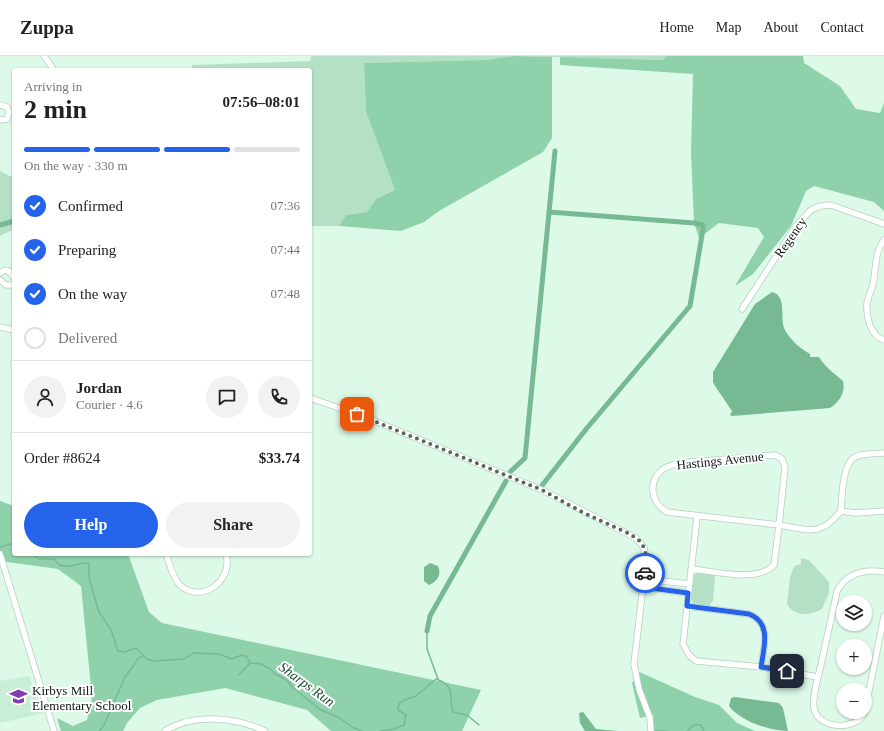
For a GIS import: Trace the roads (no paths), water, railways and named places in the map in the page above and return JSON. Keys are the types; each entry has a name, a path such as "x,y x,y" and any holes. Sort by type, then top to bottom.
{"street":[{"path":"44,56 53,68"},
{"path":"0,105 6,107 9,112 7,119 0,120"},
{"name":"Regency","path":"742,309 796,226 811,210 820,206 831,205 884,224"},
{"path":"884,240 876,256 874,276 867,309 872,330 878,337 884,340"},
{"path":"0,273 5,270 9,271 12,275"},
{"path":"0,280 6,285 12,285"},
{"path":"0,327 12,330"},
{"path":"312,399 365,416 542,490 582,512 630,534 641,542 644,548 646,561 634,664 639,689 648,713 651,731"},
{"path":"691,568 752,576 763,574 774,565 779,526 820,529 832,523 841,511 845,471 851,460 861,455 884,453"},
{"name":"Hastings Avenue","path":"775,455 782,459 785,467 779,526 697,517 667,512 655,502 653,490 654,482 662,469 678,463 775,455"},
{"path":"841,511 856,513 884,511"},
{"path":"697,517 683,644 689,655 696,660 761,667 818,677"},
{"path":"0,554 54,731"},
{"path":"167,556 175,578 187,590 195,592 210,590 223,579 228,570 226,556"},
{"path":"860,719 846,726 826,721 819,717 814,708 818,677 837,591 841,584 856,573 873,570 884,572"},
{"path":"644,578 689,584"},
{"path":"643,587 688,593"},
{"path":"687,606 755,616 760,621 765,635 761,667"},
{"path":"871,683 884,616"},
{"path":"165,731 174,725 187,721 207,719 244,724 265,731"}],"waterway":[{"path":"510,472 525,458 555,151"},
{"path":"540,488 587,428 690,306 703,229 703,225 694,223 549,212"},
{"path":"0,225 12,222"},
{"path":"427,631 430,616 506,481"},
{"name":"Sharps Run","path":"0,547 12,544"},
{"name":"Sharps Run","path":"35,556 39,559 54,559 59,565 64,566 82,563 89,564 89,578 99,612 111,630 118,651 124,652 136,648 147,659 153,661 184,659 193,653 219,654 232,659 242,655 247,657 250,663"},
{"path":"427,631 427,649 438,679"},
{"path":"99,731 104,725 125,677 138,658 143,656"},
{"name":"Sharps Run","path":"250,663 261,664 269,668 275,674 287,680 293,688 321,710 338,717 352,727 362,731"},
{"path":"239,675 250,663"},
{"name":"Sharps Run","path":"380,731 394,729 404,725 406,715 398,710 399,704 402,701 416,696 436,679 443,682 449,688 453,712 467,715 479,725"},
{"name":"Sharps Run","path":"687,731 693,726 697,725 701,725 704,731"},
{"name":"Sharps Run","path":"653,731 667,731"}],"place":[{"name":"Kirbys Mill Elementary School","path":"19,697"}]}
